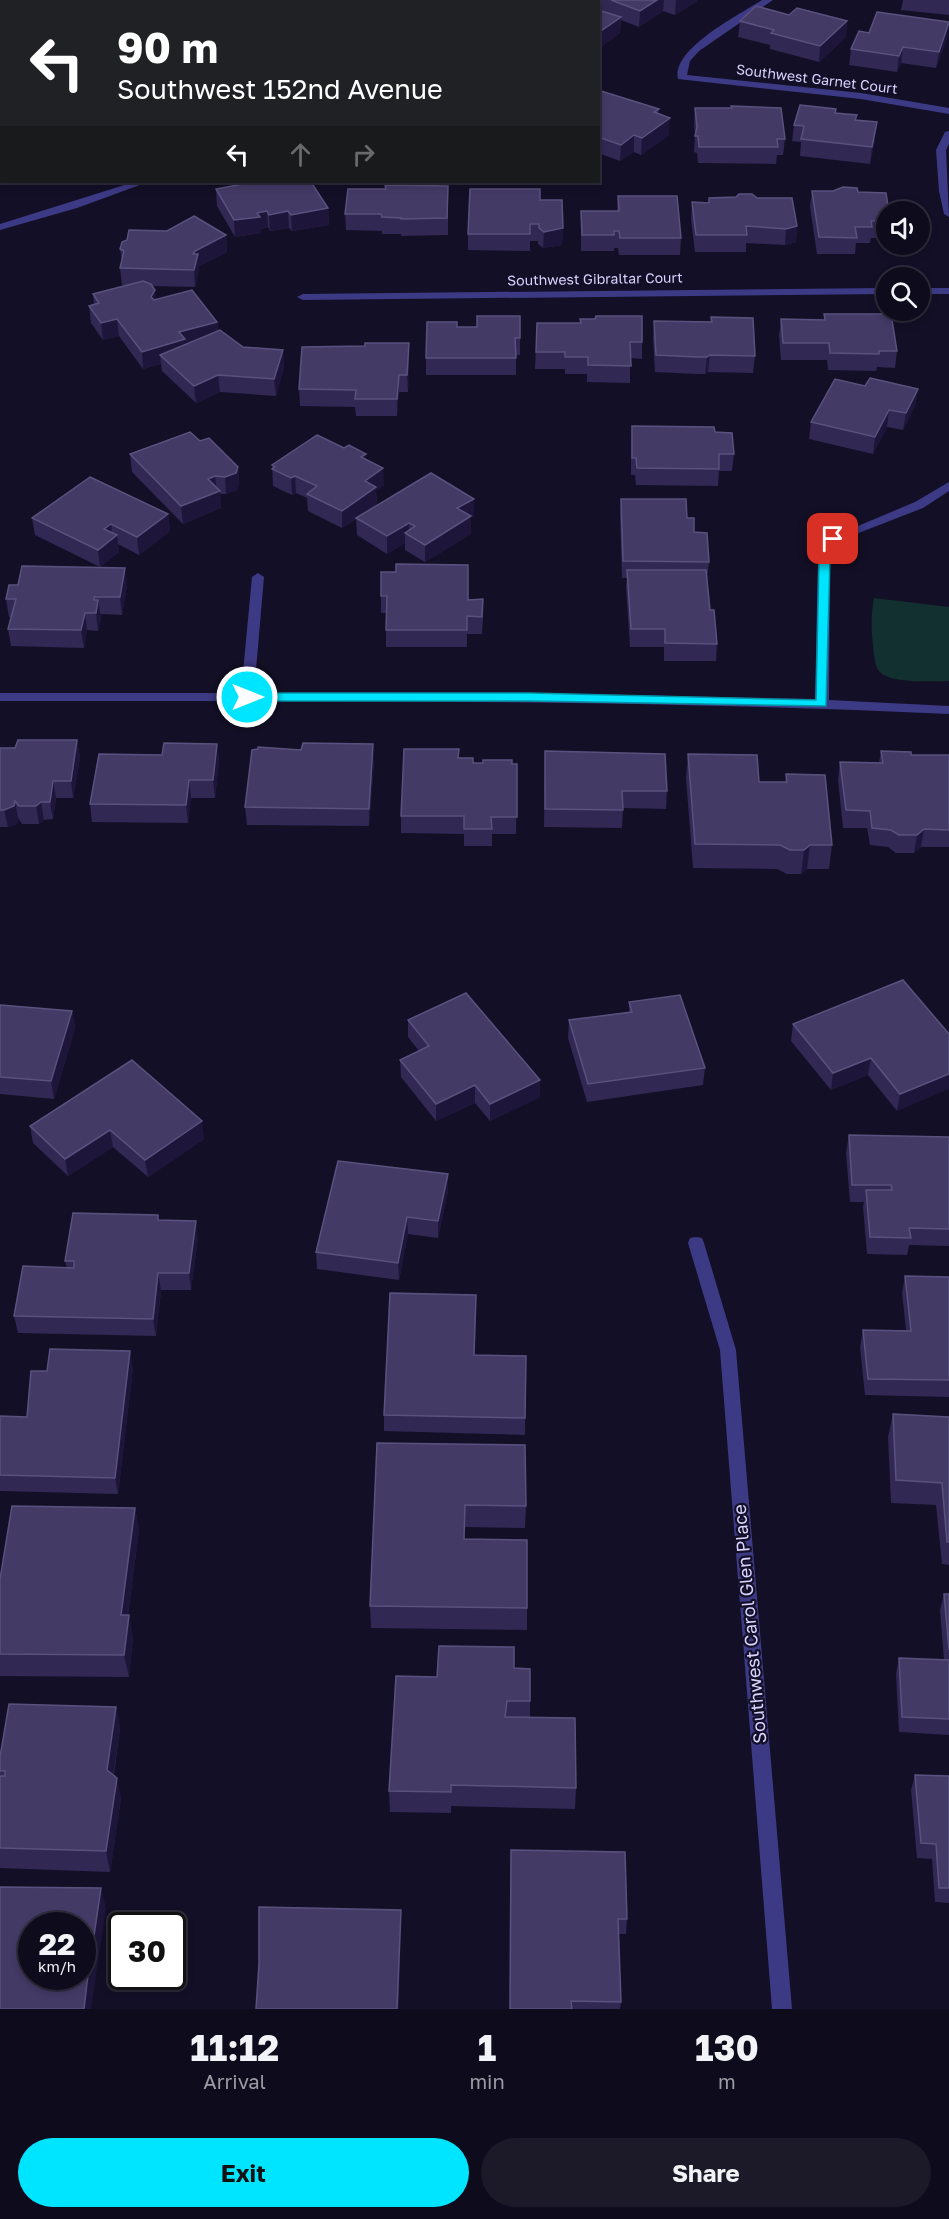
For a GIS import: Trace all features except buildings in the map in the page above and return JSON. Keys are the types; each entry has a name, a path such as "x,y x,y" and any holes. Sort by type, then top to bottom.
{"street":[{"name":"Southwest Garnet Court","path":"768,0 695,49 686,61 682,77 861,96 949,111"},
{"path":"949,134 941,150 944,191 949,214"},
{"path":"0,227 73,206 140,183"},
{"name":"Southwest Gibraltar Court","path":"303,297 876,291"},
{"path":"930,291 949,291"},
{"path":"822,704 824,558 833,539 919,504 949,486"},
{"path":"247,697 258,576"},
{"path":"0,697 530,697 822,704 949,710"},
{"name":"Southwest Carol Glen Place","path":"696,1243 728,1350 782,2009"}],"green space":[{"path":"874,598 949,607 949,681 902,680 885,676 880,672 875,663 872,639"}],"route":[{"path":"247,697 530,697 822,704 824,558 833,539"}]}
